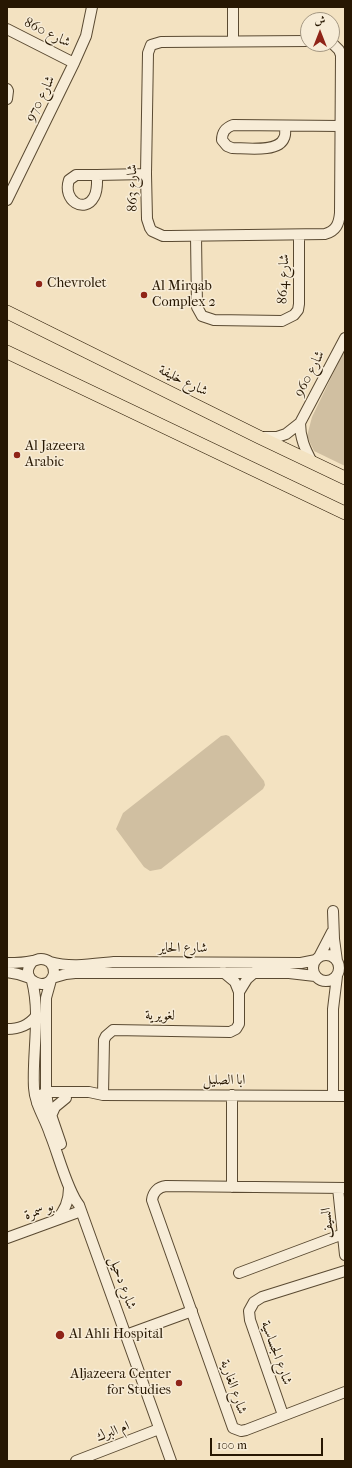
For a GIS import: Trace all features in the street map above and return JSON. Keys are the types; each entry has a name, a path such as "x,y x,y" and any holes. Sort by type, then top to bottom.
{"main road":[{"name":"شارع خليفة","path":"11,314 345,478"},
{"path":"7,352 345,513"}],"street":[{"name":"شارع 970","path":"7,200 86,36 92,7"},
{"path":"233,7 233,41"},
{"name":"شارع 860","path":"7,29 74,62"},
{"name":"شارع 863","path":"300,41 161,42 151,45 149,48 146,174 148,219 150,228 157,234 163,236 325,234 330,232 338,225 343,160 340,126 339,52"},
{"path":"7,89 7,99"},
{"path":"285,126 284,140 279,145 270,148 232,148 227,146 222,140 225,129 233,125 340,126"},
{"path":"97,175 146,174"},
{"name":"شارع 864","path":"196,236 197,307 202,316 214,320 282,321 294,315 298,310 299,234"},
{"path":"7,306 11,314"},
{"name":"شارع 960","path":"259,437 277,437 286,434 300,423 345,338"},
{"path":"300,423 304,448 312,462"},
{"path":"333,911 337,961 339,968 333,1009 333,1096"},
{"path":"333,1009 326,989 316,977 313,968 334,928"},
{"path":"318,959 329,956 337,961"},
{"path":"7,963 41,959 50,962 54,970 51,979 47,983 40,984 18,974 7,972"},
{"name":"شارع الحاير","path":"50,962 62,965 87,965 114,962 301,963 318,959"},
{"path":"31,980 28,971 33,961"},
{"path":"223,972 235,982 239,992"},
{"path":"239,992 244,983 255,972"},
{"name":"شارع الحاير","path":"51,979 66,974 75,973 289,972 316,977"},
{"path":"316,977 326,982 337,976"},
{"name":"شارع دحيل","path":"51,979 46,998 45,1075 41,1096 51,1116 77,1189 80,1208"},
{"name":"شارع دحيل","path":"31,980 35,991 35,1043 41,1096 48,1128 69,1186 80,1208 171,1461"},
{"name":"لغويرية","path":"103,1095 104,1040 109,1032 117,1029 230,1032 236,1029 240,1024 239,992"},
{"path":"11,1029 25,1026 36,1016"},
{"path":"11,1029 25,1032 35,1043"},
{"path":"45,1075 66,1095 55,1107 51,1116"},
{"name":"ابا الصليل","path":"41,1096 89,1092 103,1095 345,1096"},
{"path":"232,1095 232,1187"},
{"path":"56,1220 67,1204 69,1186"},
{"name":"شارع الغارية","path":"342,1188 162,1187 156,1190 152,1197 153,1204 233,1428 241,1431 246,1430 345,1392"},
{"name":"السيف","path":"342,1188 345,1255"},
{"name":"بو سمرة","path":"7,1238 56,1220 80,1208"},
{"path":"239,1273 343,1234"},
{"name":"شارع الجساسية","path":"284,1415 250,1320 249,1311 254,1302 262,1297 345,1270"},
{"path":"126,1335 192,1311"},
{"name":"ام البرك","path":"76,1461 159,1429"}],"shaded area":[{"path":"345,349 345,466 314,451 307,436 312,417"},
{"path":"221,736 229,736 264,781 265,785 263,789 161,869 150,871 144,867 116,829 123,813"}],"place":[{"name":"Chevrolet","path":"39,284"},
{"name":"Al Mirqab Complex 2","path":"144,295"},
{"name":"Al Jazeera Arabic","path":"17,455"},
{"name":"Al Ahli Hospital","path":"60,1335"},
{"name":"Aljazeera Center for Studies","path":"179,1383"}]}
